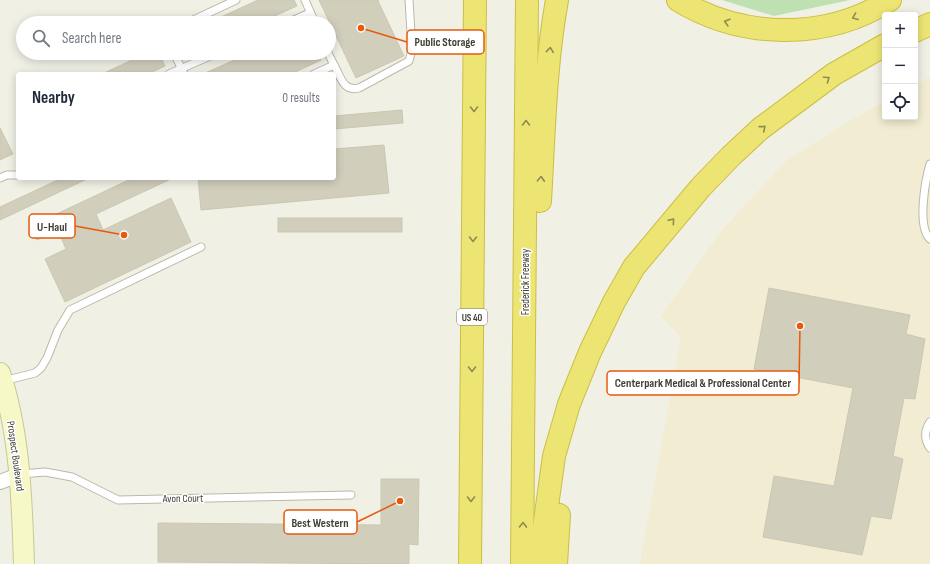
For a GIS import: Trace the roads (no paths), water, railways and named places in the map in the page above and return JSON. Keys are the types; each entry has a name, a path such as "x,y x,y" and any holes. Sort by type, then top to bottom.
{"highway":[{"name":"US 40","path":"469,0 474,70 470,564"},
{"path":"474,70 475,0"},
{"name":"Frederick Freeway","path":"522,564 527,0"},
{"path":"524,456 547,84 552,28 557,0"},
{"path":"678,0 705,15 724,22 758,29 785,31 825,26 845,21 864,14 890,0"},
{"path":"918,30 930,24"},
{"path":"539,564 554,456 569,404 590,352 614,302 634,266 701,187 730,156 760,129 834,74 882,46"},
{"path":"556,564 559,511 566,459 578,410 597,357 640,272 647,250"}],"street":[{"name":"Prospect Boulevard","path":"2,385 21,474 24,564"},
{"path":"0,482 21,474"}],"lane":[{"path":"202,16 236,0"},
{"path":"305,0 312,16"},
{"path":"332,60 346,87 352,90 359,88 409,61 412,49 409,0"},
{"path":"303,16 310,13"},
{"path":"178,60 183,71 204,60"},
{"path":"318,72 334,65"},
{"path":"930,164 923,205 924,226 927,236 930,239"},
{"path":"0,178 7,175 16,175"},
{"path":"2,385 35,373 41,368 47,358 58,330 70,310 201,247"},
{"path":"930,422 926,429 925,435 930,448"},
{"name":"Avon Court","path":"21,474 45,472 72,478 118,500 351,495"}],"place":[{"name":"Public Storage","path":"361,28"},
{"name":"U-Haul","path":"124,235"},
{"name":"Centerpark Medical & Professional Center","path":"800,326"},
{"name":"Best Western","path":"400,501"}]}
